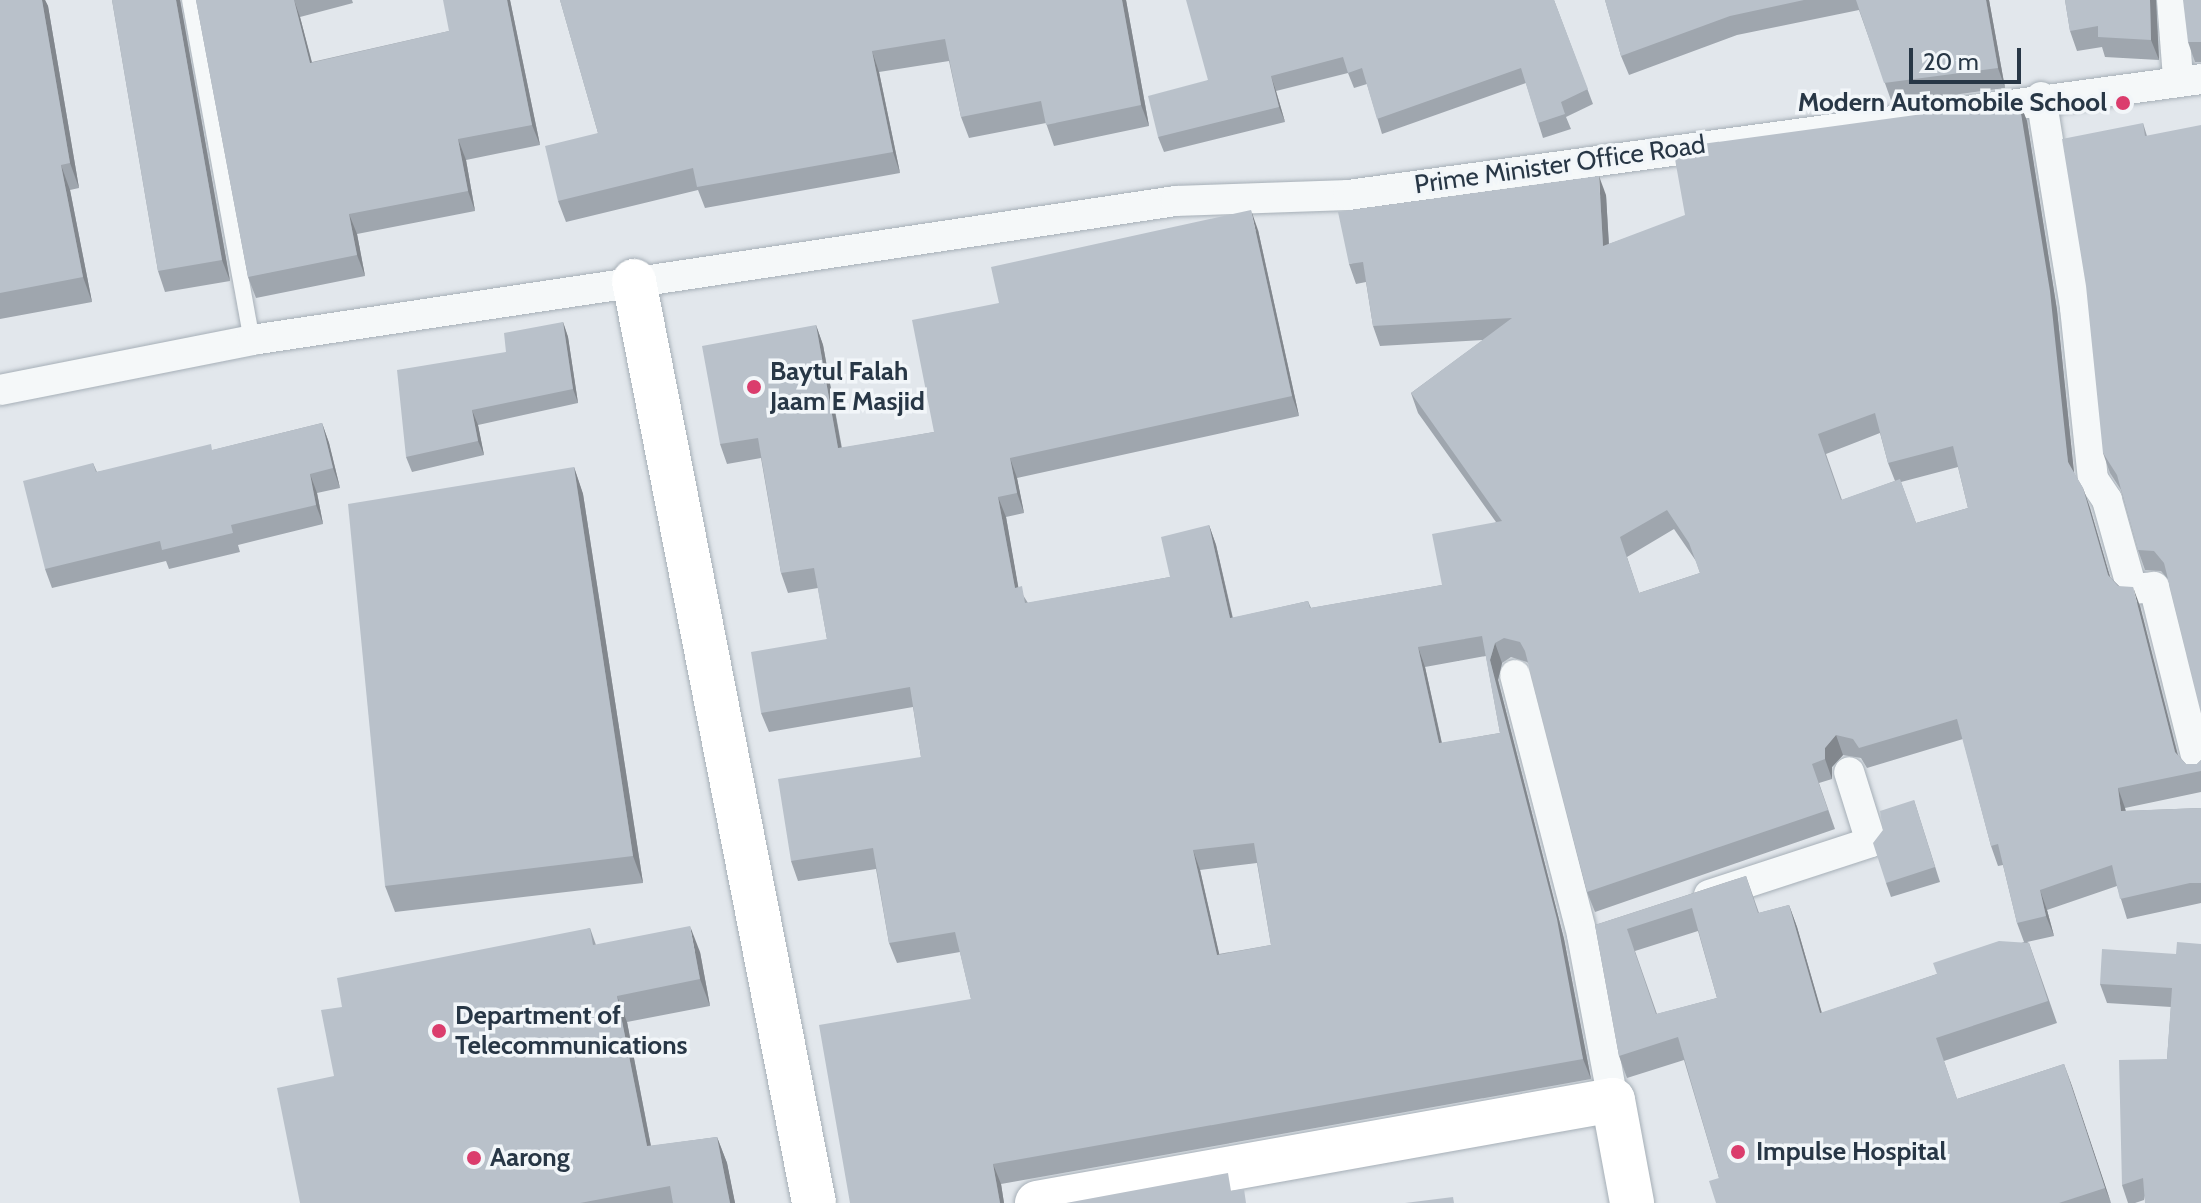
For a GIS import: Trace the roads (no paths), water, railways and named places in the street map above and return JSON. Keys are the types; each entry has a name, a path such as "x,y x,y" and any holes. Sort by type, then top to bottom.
{"street":[{"path":"2172,0 2189,78"},
{"name":"Prime Minister Office Road","path":"0,390 252,340 1176,201 1348,195 2189,78"},
{"path":"2041,97 2075,308 2093,479 2107,500 2132,589 2154,587 2199,767"},
{"path":"634,281 814,1203"},
{"path":"1515,675 1582,935 1632,1203"},
{"path":"1683,903 1871,842 1849,772"},
{"path":"1582,935 1611,926"},
{"path":"1037,1203 1613,1100"}],"lane":[{"path":"190,0 252,340"}],"place":[{"name":"Modern Automobile School","path":"2123,103"},
{"name":"Baytul Falah Jaam E Masjid","path":"754,387"},
{"name":"Department of Telecommunications","path":"439,1031"},
{"name":"Impulse Hospital","path":"1738,1152"},
{"name":"Aarong","path":"474,1158"}]}
